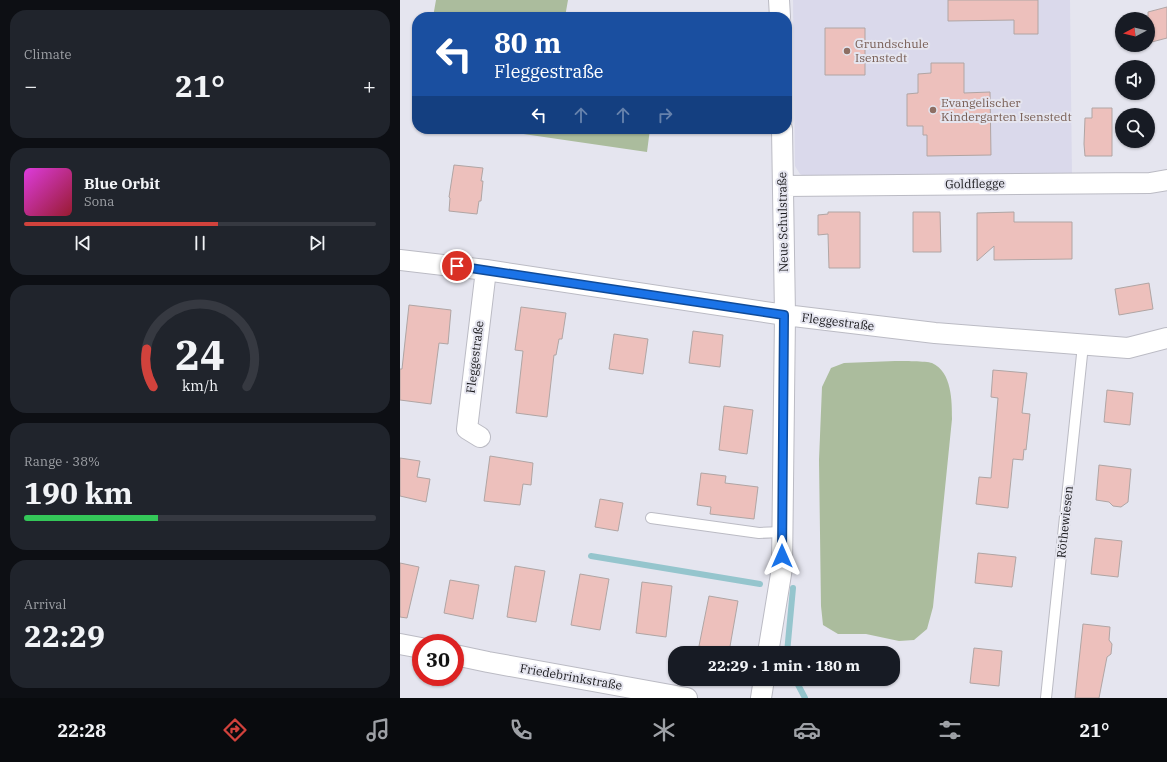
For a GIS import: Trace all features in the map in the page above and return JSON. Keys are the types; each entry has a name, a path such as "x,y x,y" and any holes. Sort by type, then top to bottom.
{"street":[{"path":"779,0 780,12"},
{"name":"Neue Schulstraße","path":"769,646 782,568 784,315 782,134"},
{"name":"Goldflegge","path":"783,186 1150,183 1167,180"},
{"name":"Fleggestraße","path":"400,260 486,270 784,315 935,333 1128,348 1167,338"},
{"name":"Fleggestraße","path":"480,437 467,429 486,270"},
{"path":"400,644 412,646"},
{"name":"Friedebrinkstraße","path":"464,657 687,698"},
{"path":"761,698 763,686"}],"lane":[{"name":"Röthewiesen","path":"1046,698 1084,345"},
{"path":"652,518 759,533 782,532"}],"shaded area":[{"name":"Evangelischer Kindergarten Isenstedt","path":"793,0 1070,0 1072,178 809,178 800,174 795,166"}],"green space":[{"path":"436,0 568,0 566,12 434,12"},
{"path":"524,134 649,134 647,152"},
{"path":"895,361 929,362 939,367 944,373 950,388 952,412 933,607 927,629 914,640 899,641 866,634 838,634 823,625 821,606 819,460 822,387 831,368 844,363"}],"building":[{"path":"948,0 1038,0 1038,34 1014,34 1014,20 948,21"},
{"path":"1167,7 1167,38 1155,41 1155,12 1148,12"},
{"path":"825,28 865,28 865,75 825,75"},
{"path":"931,63 964,63 964,93 990,92 991,155 927,156 927,135 923,135 923,126 907,126 907,94 918,93 918,74 931,73"},
{"path":"1092,108 1112,108 1112,156 1085,156 1085,118 1092,118"},
{"path":"454,165 483,168 481,181 483,181 481,201 479,201 477,214 449,211 449,197"},
{"path":"828,212 860,212 860,268 829,268 828,234 818,235 818,215 828,214"},
{"path":"913,212 940,212 941,252 913,252"},
{"path":"1014,212 1014,222 1072,222 1072,259 994,260 994,246 977,261 977,213"},
{"path":"1149,283 1153,309 1119,315 1115,289"},
{"path":"409,305 451,310 448,344 439,343 431,404 400,400 400,369 402,369"},
{"path":"521,307 566,313 562,339 559,339 556,355 554,355 547,417 516,413 523,351 515,350"},
{"path":"693,331 723,335 720,367 689,363"},
{"path":"614,334 648,339 643,374 609,369"},
{"path":"993,370 1027,373 1022,413 1030,414 1026,450 1024,449 1023,460 1013,459 1008,508 976,504 979,477 991,478 998,398 991,397"},
{"path":"1107,390 1133,393 1130,425 1104,422"},
{"path":"724,406 753,410 747,454 719,450"},
{"path":"490,456 533,463 531,485 523,484 520,505 484,501"},
{"path":"400,458 420,461 417,477 430,479 426,502 400,496"},
{"path":"1099,465 1131,469 1128,502 1121,507 1113,506 1109,502 1096,500"},
{"path":"701,473 726,476 725,483 758,487 754,519 710,514 711,507 697,505"},
{"path":"600,499 623,503 618,531 595,527"},
{"path":"1095,538 1122,541 1118,577 1091,574"},
{"path":"978,553 1016,557 1012,587 975,583"},
{"path":"400,563 419,567 407,618 400,617"},
{"path":"515,566 545,571 536,622 507,617"},
{"path":"580,574 609,579 600,630 571,625"},
{"path":"450,580 479,585 473,619 444,613"},
{"path":"642,582 672,586 666,637 636,633"},
{"path":"709,596 738,601 730,646 699,646"},
{"path":"1083,624 1110,627 1109,640 1112,644 1111,654 1107,657 1099,698 1075,698"},
{"path":"974,648 1002,651 999,686 970,683"}],"waterway":[{"path":"591,556 760,584"},
{"path":"788,646 793,588"},
{"path":"799,686 805,698"}],"place":[{"name":"Grundschule Isenstedt","path":"847,51"},
{"name":"Evangelischer Kindergarten Isenstedt","path":"933,110"}],"route":[{"path":"457,266 784,315 782,556"}]}
